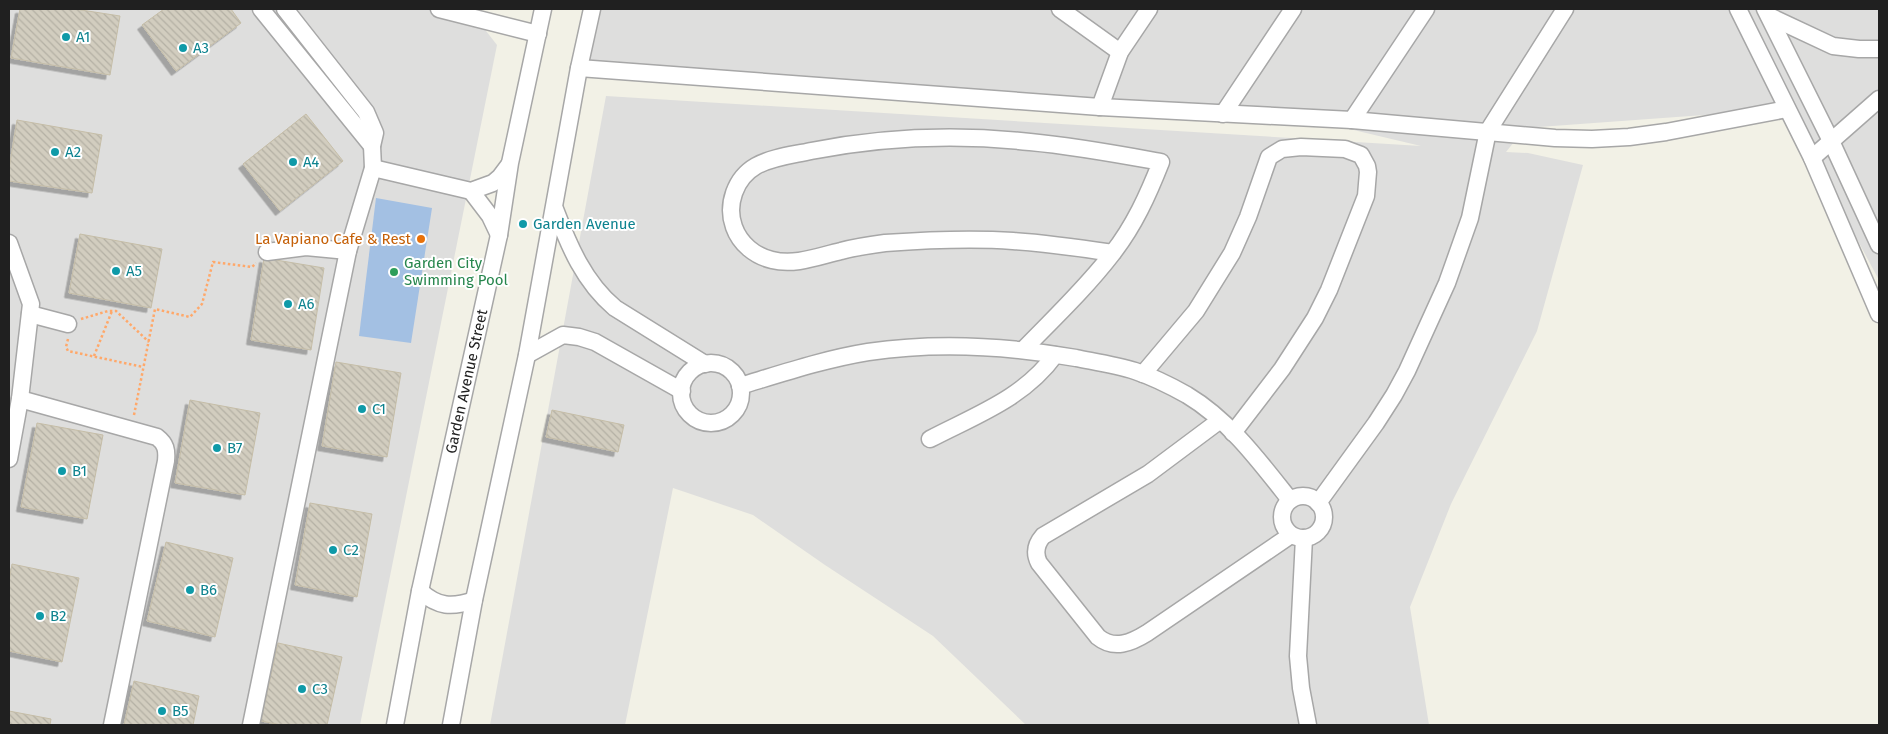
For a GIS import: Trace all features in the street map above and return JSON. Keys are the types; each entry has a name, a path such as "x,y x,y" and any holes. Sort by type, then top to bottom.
{"street":[{"path":"261,9 372,146"},
{"path":"251,725 348,251 373,168 372,146 375,133 366,112 285,9"},
{"path":"439,9 538,34"},
{"name":"Garden Avenue Street","path":"396,725 420,591 499,235 510,163 543,9"},
{"path":"451,725 474,600 527,356 579,68 592,9"},
{"path":"1060,9 1120,52"},
{"path":"1100,107 1120,52 1149,9"},
{"path":"1223,114 1293,9"},
{"path":"1352,120 1426,9"},
{"path":"1318,503 1394,396 1447,283 1470,218 1488,131 1565,9"},
{"path":"1738,9 1812,158 1879,314"},
{"path":"1767,13 1833,46 1859,50 1879,49"},
{"path":"1767,13 1879,241 1856,260"},
{"path":"579,68 1100,107 1352,120 1554,138 1592,139 1629,137 1666,132 1787,109"},
{"path":"1812,158 1879,99"},
{"path":"1023,350 1076,296 1113,253 1145,201 1161,162 1114,153 1030,142 950,137 902,138 834,147 770,160 757,166 742,178 731,204 733,225 744,244 762,256 781,262 803,260 848,249 883,244 951,240 1013,241 1113,253"},
{"path":"1144,374 1200,305 1228,261 1248,217 1270,157 1282,149 1301,147 1345,149 1361,155 1368,172 1366,196 1329,290 1315,318 1287,362 1233,433"},
{"path":"373,168 472,191 493,183 510,163"},
{"path":"472,191 490,216 499,235"},
{"path":"554,208 582,269 605,299 615,308 704,364"},
{"path":"9,243 31,304 20,399 9,459"},
{"path":"267,252 306,247 348,251"},
{"path":"30,314 69,323"},
{"path":"527,356 563,335 579,337 595,342 682,390"},
{"path":"740,386 826,360 870,352 965,346 1023,350 1096,362 1144,374 1188,396 1233,433 1252,453 1290,500"},
{"path":"930,439 1025,388 1045,369 1055,354"},
{"path":"714,363 723,365 737,377 740,386 741,396 735,410 724,420 704,422 691,414 682,401 684,381 696,367 704,364 714,363"},
{"path":"20,399 157,437 163,442 167,450 112,725"},
{"path":"1219,421 1148,474 1043,536 1037,546 1036,558 1039,564 1098,637 1110,644 1122,644 1135,640 1147,633 1297,536"},
{"path":"1303,496 1310,497 1318,503 1323,512 1322,526 1312,536 1297,536 1286,531 1281,518 1282,511 1290,500 1303,496"},
{"path":"1297,536 1298,656 1302,696 1308,725"},
{"path":"420,591 427,597 443,604 460,605 474,600"}],"path":[{"path":"131,429 155,309 190,317 202,304 213,262 252,267 267,252"},
{"path":"93,356 112,311"},
{"path":"143,367 66,350 69,323 116,311 149,342"}],"shaded area":[{"path":"9,9 469,9 497,45 360,725 9,725"},
{"path":"593,9 1879,9 1879,280 1787,109 1525,128 1506,152 1528,153 1583,165 1537,331 1451,504 1410,607 1429,725 1026,725 933,636 753,515 673,488 625,725 490,725 606,96 1421,146 1303,118 579,68"}],"water":[{"name":"Garden City Swimming Pool","path":"376,198 432,208 411,343 359,336"}],"building":[{"name":"A1","path":"20,9 75,9 120,16 110,75 11,58"},
{"name":"A3","path":"164,9 231,9 241,23 176,71 142,25"},
{"name":"A4","path":"306,114 343,161 280,211 243,164"},
{"name":"A2","path":"17,120 102,135 92,193 9,181 9,169"},
{"name":"A5","path":"80,234 162,249 151,308 69,293"},
{"name":"A6","path":"264,258 324,268 311,350 251,340"},
{"name":"C1","path":"336,362 401,373 387,457 322,446"},
{"name":"B7","path":"190,400 260,413 245,495 175,483"},
{"path":"552,410 624,425 618,452 546,437"},
{"name":"B1","path":"37,423 103,435 87,519 21,507"},
{"name":"C2","path":"310,503 372,514 357,597 295,585"},
{"name":"B6","path":"166,542 233,558 215,637 147,621"},
{"name":"B2","path":"12,564 79,578 62,662 9,651 9,581"},
{"name":"C3","path":"278,643 342,657 327,725 281,725 261,721"},
{"name":"B5","path":"134,681 199,696 193,725 124,725"},
{"path":"9,711 51,719 50,725 9,725"}],"place":[{"name":"A1","path":"66,37"},
{"name":"A3","path":"183,48"},
{"name":"A2","path":"55,152"},
{"name":"A4","path":"293,162"},
{"name":"Garden Avenue","path":"523,224"},
{"name":"La Vapiano Cafe & Rest","path":"421,239"},
{"name":"A5","path":"116,271"},
{"name":"Garden City Swimming Pool","path":"394,272"},
{"name":"A6","path":"288,304"},
{"name":"C1","path":"362,409"},
{"name":"B7","path":"217,448"},
{"name":"B1","path":"62,471"},
{"name":"C2","path":"333,550"},
{"name":"B6","path":"190,590"},
{"name":"B2","path":"40,616"},
{"name":"C3","path":"302,689"},
{"name":"B5","path":"162,711"}]}
